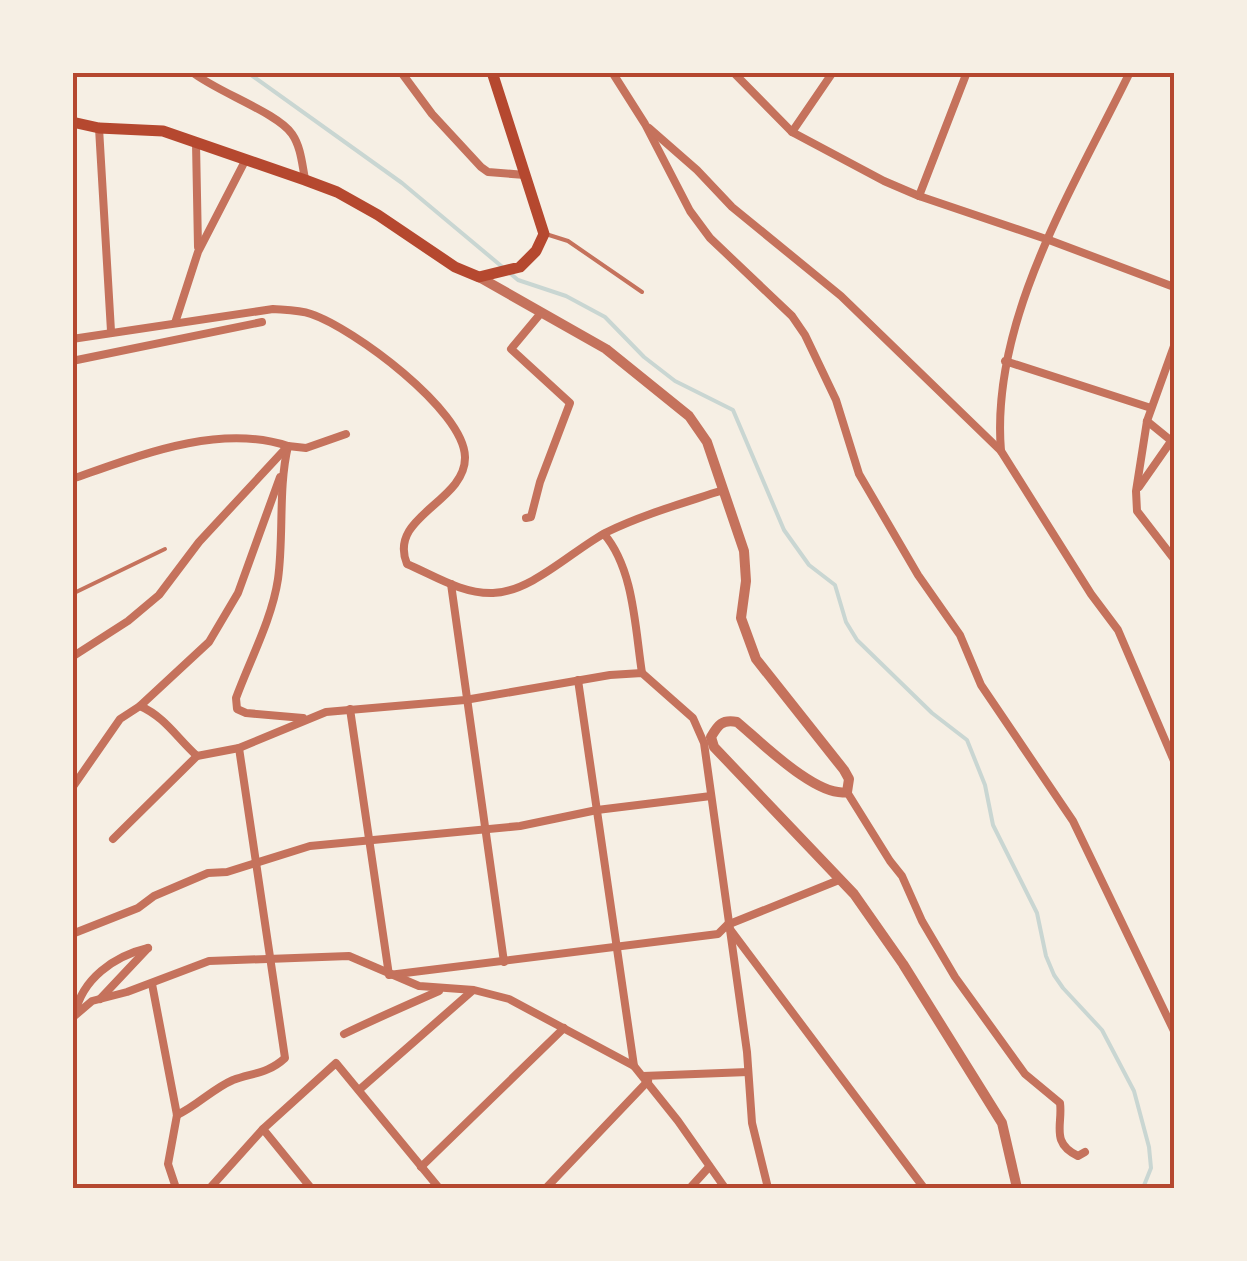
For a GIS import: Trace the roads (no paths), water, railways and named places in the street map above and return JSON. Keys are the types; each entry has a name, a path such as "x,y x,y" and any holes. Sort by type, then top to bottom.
{"main road":[{"path":"72,122 99,128 163,130 337,192 456,267 479,277 520,267 542,239 492,72"}],"street":[{"path":"192,72 210,87 283,124 299,147 305,180"},
{"path":"401,72 432,114 481,167 488,172 525,175"},
{"path":"612,72 645,124 690,211 710,238 792,316 806,335 836,400 859,474 918,575 960,634 981,684 1073,821 1174,1031"},
{"path":"732,72 792,132 819,149 918,196 1174,287"},
{"path":"792,132 833,72"},
{"path":"918,196 968,72"},
{"path":"1001,451 998,421 1005,361 1049,240 1130,72"},
{"path":"645,124 698,170 732,207 841,296 1001,451 1118,630 1174,762"},
{"path":"99,128 111,331"},
{"path":"196,142 198,252"},
{"path":"174,323 198,252 245,161"},
{"path":"479,277 606,349 689,416 707,442 744,550 744,631 756,659 844,770 849,779 847,792 911,891 922,921 955,977 1025,1074 1060,1102 1058,1130 1065,1147 1078,1156 1085,1152"},
{"path":"72,339 273,308 306,312 381,357 434,401 460,436 465,464 461,478 406,532 402,552 407,564 472,592 499,593 546,574 604,534 644,516 723,490"},
{"path":"526,518 531,517 570,403 512,350 540,314"},
{"path":"72,361 262,322"},
{"path":"1174,346 1147,422 1136,491 1137,511 1174,559"},
{"path":"1005,361 1151,408"},
{"path":"1136,491 1174,441 1147,422"},
{"path":"72,479 133,457 207,442 247,438 306,448 346,434"},
{"path":"72,788 120,720 209,642 238,593 288,446"},
{"path":"74,652 128,621 159,595 199,542 288,446"},
{"path":"283,468 283,528 277,585 236,698 237,708 246,712 306,718"},
{"path":"604,534 618,550 642,673 693,718 704,743 752,1123 768,1188"},
{"path":"451,584 504,962"},
{"path":"113,839 197,756 239,748 306,718 350,709 465,700 642,673"},
{"path":"578,680 634,1066"},
{"path":"140,706 160,715 197,756"},
{"path":"350,709 389,975"},
{"path":"711,737 718,725 728,720 737,722 814,784 836,794 847,792"},
{"path":"699,730 711,737 714,747 854,894 903,964 991,1103 1008,1139 1017,1188"},
{"path":"176,1115 232,1081 273,1069 285,1058 239,748"},
{"path":"72,934 138,908 154,896 208,873 227,872 310,846 520,826 597,810 711,796"},
{"path":"389,975 718,934 727,925 838,880"},
{"path":"727,925 924,1188"},
{"path":"74,1016 87,986 104,970 118,958 148,948 100,999"},
{"path":"74,1016 92,1001 152,984 210,961 349,956 419,986 474,990 510,999 634,1066 725,1188"},
{"path":"152,984 176,1115 168,1164 176,1188"},
{"path":"344,1034 442,990"},
{"path":"359,1090 474,990"},
{"path":"421,1167 564,1028"},
{"path":"210,1188 263,1129 336,1063 439,1188"},
{"path":"546,1188 646,1078 748,1072"},
{"path":"263,1129 312,1188"},
{"path":"690,1188 709,1167"}],"lane":[{"path":"542,239 568,241 642,292"},
{"path":"72,594 165,549"}],"waterway":[{"path":"247,72 402,183 518,280 566,296 605,317 644,357 675,381 733,410 784,530 809,565 835,585 846,622 857,640 932,713 967,740 985,785 993,825 1037,913 1054,975 1102,1030 1134,1091 1151,1168 1143,1188"}]}
